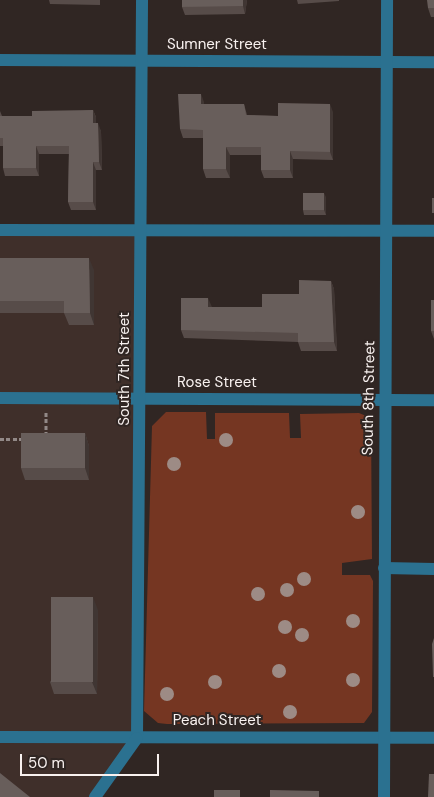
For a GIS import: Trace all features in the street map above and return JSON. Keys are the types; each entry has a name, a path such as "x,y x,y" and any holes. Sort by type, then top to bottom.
{"street":[{"name":"South 7th Street","path":"137,738 141,399 142,0"},
{"name":"South 8th Street","path":"384,797 387,0"},
{"name":"Sumner Street","path":"0,60 434,62"},
{"path":"0,230 434,231"},
{"name":"Rose Street","path":"0,398 434,400"},
{"path":"384,568 434,569"},
{"name":"Peach Street","path":"0,736 434,738"},
{"path":"95,797 137,738"}],"path":[{"path":"46,399 46,445"},
{"path":"0,438 28,439"},
{"path":"37,439 46,439"}],"shaded area":[{"path":"0,230 142,230 137,738 95,797 0,797"},
{"path":"166,412 206,412 207,439 215,439 215,413 289,413 290,438 301,438 300,414 359,413 371,418 372,559 342,563 342,575 370,575 373,581 372,712 364,723 167,724 158,723 144,711 152,426"}],"building":[{"path":"182,0 243,0 243,6 182,7"},
{"path":"427,0 434,0 434,8 428,8"},
{"path":"178,94 201,94 201,104 244,104 246,115 278,116 278,103 330,104 330,152 290,151 290,170 261,170 261,147 226,147 226,169 203,169 203,130 180,129"},
{"path":"93,110 93,123 98,123 99,162 93,162 93,202 68,202 69,146 36,146 36,168 3,168 3,138 0,138 0,116 32,116 32,111"},
{"path":"303,193 324,193 324,210 303,210"},
{"path":"432,198 434,198 434,213 432,213"},
{"path":"0,258 89,258 90,313 64,313 64,301 0,301"},
{"path":"299,280 331,281 334,342 298,342 298,333 181,330 181,298 208,298 208,307 262,307 262,294 299,294"},
{"path":"431,300 434,300 434,331 431,331"},
{"path":"21,433 85,433 85,468 21,468"},
{"path":"51,597 93,597 93,682 51,682"},
{"path":"434,638 434,677 433,677 432,644"},
{"path":"0,773 30,797 0,797"},
{"path":"429,774 434,774 434,797 428,797"},
{"path":"214,790 240,790 240,797 214,797"},
{"path":"270,790 319,791 319,797 270,797"}]}
